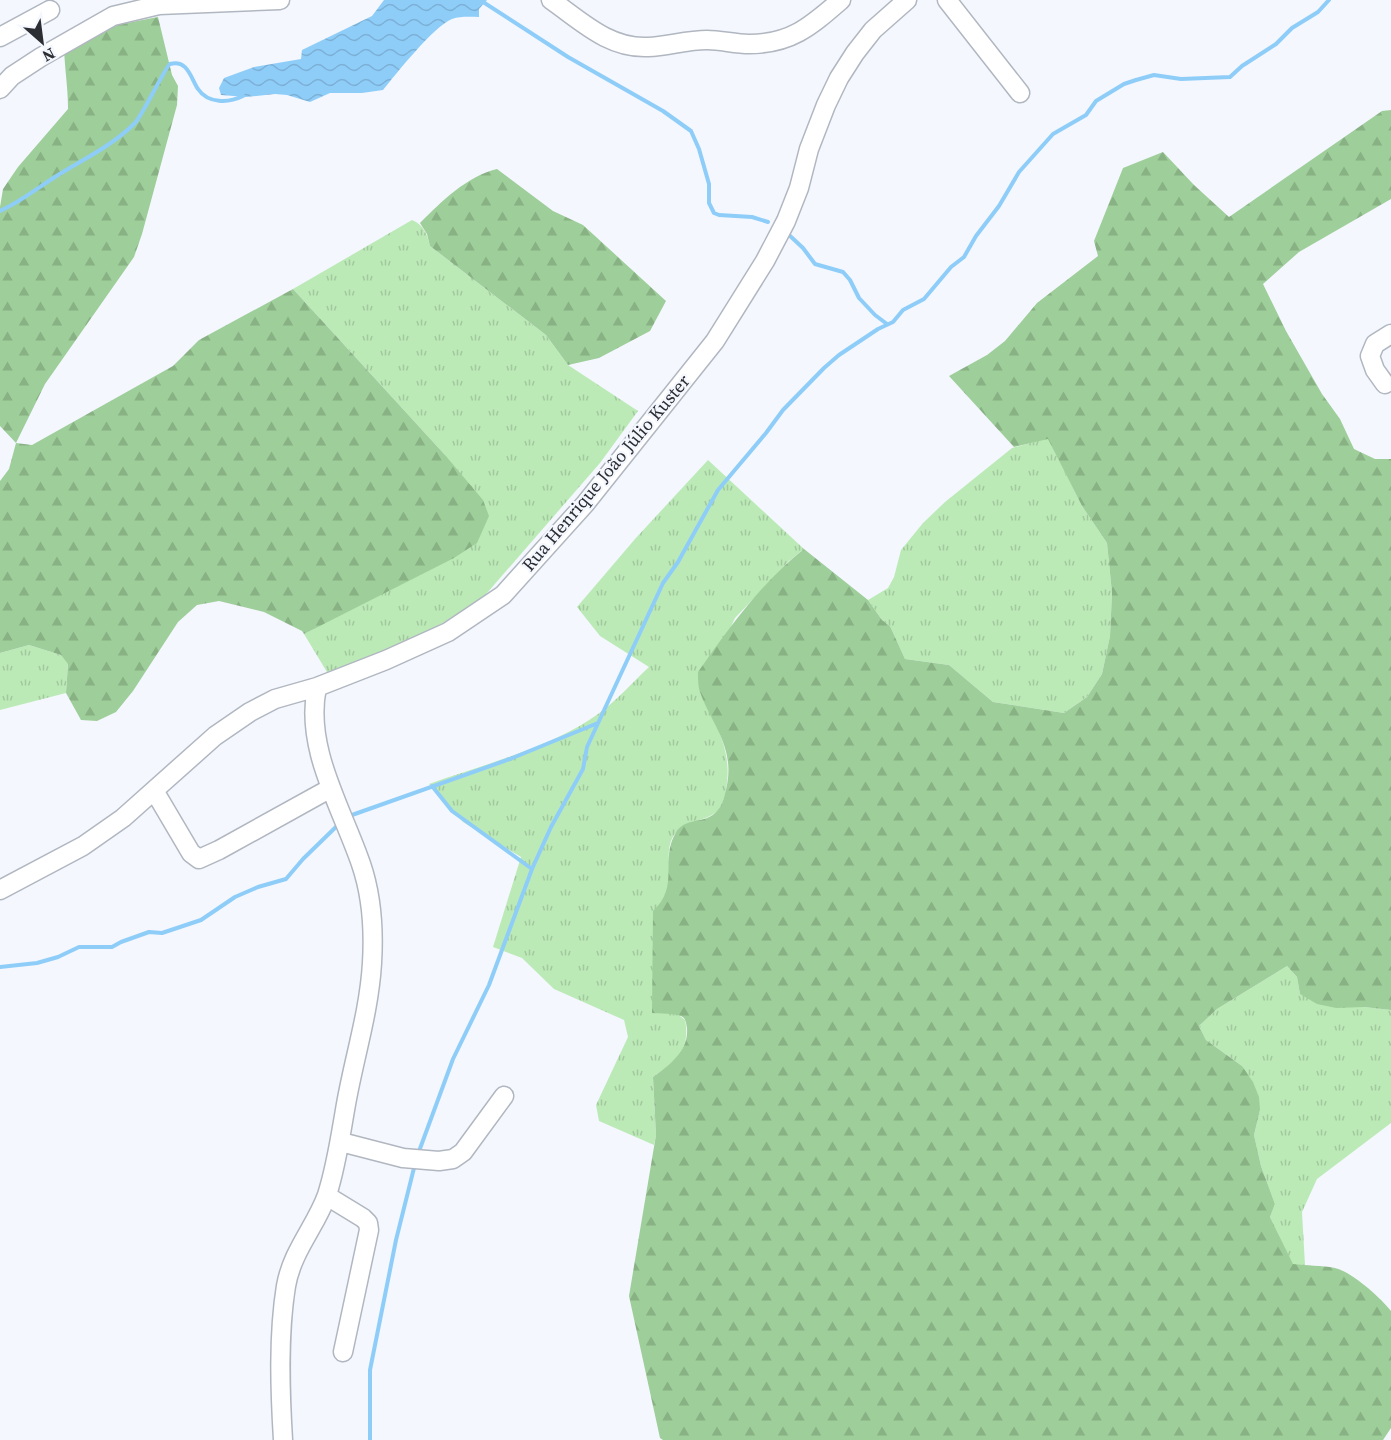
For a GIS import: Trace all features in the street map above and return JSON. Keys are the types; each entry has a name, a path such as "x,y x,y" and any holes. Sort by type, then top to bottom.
{"street":[{"path":"0,89 12,76 41,57 112,16 159,5 280,0"},
{"path":"551,0 599,35 629,45 646,47 708,40 747,45 770,43 795,36 811,26 841,0"},
{"name":"Rua Henrique João Júlio Kuster","path":"0,890 84,846 154,792 215,736 250,712 275,699 317,687 386,660 438,636 480,612 503,595 579,511 715,341 734,313 786,221 799,188 809,149 839,78 873,30 907,0"},
{"path":"947,0 1020,93"},
{"path":"0,37 50,10"},
{"path":"1385,384 1375,370 1370,356 1375,344 1391,334"},
{"path":"283,1440 281,1346 286,1287 291,1267 327,1196 341,1142 345,1110 369,997 373,933 370,897 362,867 331,788 315,730 313,706 317,687"},
{"path":"154,792 191,852 199,859 331,788"},
{"path":"341,1142 417,1159 439,1161 453,1159 463,1152 504,1096"},
{"path":"327,1196 363,1218 368,1223 369,1230 343,1352"}],"green space":[{"path":"158,17 172,75 178,86 177,105 142,234 134,257 45,384 16,443 0,426 0,207 3,189 18,167 68,109 64,43 111,26"},
{"path":"1391,110 1391,199 1299,252 1263,284 1286,331 1322,394 1340,419 1354,449 1375,459 1391,459 1391,1010 1364,1007 1336,1008 1317,1004 1300,994 1297,977 1287,966 1217,1009 1199,1026 1206,1040 1242,1066 1253,1082 1259,1097 1260,1110 1254,1135 1261,1166 1275,1204 1270,1217 1293,1264 1342,1270 1365,1286 1391,1311 1391,1428 1383,1440 663,1440 660,1438 629,1296 656,1135 653,1077 677,1057 687,1036 683,1017 674,1014 652,1013 653,911 666,892 669,854 675,834 684,825 707,818 717,811 727,785 728,760 722,738 700,692 698,672 760,591 804,549 868,600 882,620 890,626 905,659 949,665 993,702 1064,713 1087,697 1102,674 1110,636 1112,593 1107,543 1082,506 1048,439 1014,447 949,376 987,355 1005,341 1037,303 1098,256 1094,241 1123,168 1163,152 1229,217 1382,111"},
{"path":"497,169 553,211 583,225 666,301 650,331 599,358 568,365 546,335 430,246 427,234 420,223 465,184 475,177"},
{"path":"412,220 424,230 430,246 546,335 568,365 638,411 600,463 481,600 436,627 330,677 304,634 343,613 445,455 293,289"},
{"path":"293,289 445,455 483,500 489,516 477,543 454,558 304,634 264,612 219,601 197,605 178,622 133,691 116,712 97,721 81,720 66,693 68,664 61,655 29,645 0,653 0,481 9,469 16,443 32,445 173,366 199,340"},
{"path":"1048,438 1082,506 1107,543 1112,593 1110,636 1102,674 1087,697 1064,713 993,702 949,665 905,659 890,626 882,620 868,600 888,588 894,577 901,550 923,523 945,502 1012,448"},
{"path":"708,460 804,549 789,561 735,618 700,693 722,739 728,775 725,796 717,811 678,830 669,848 669,883 662,902 680,1016 685,1020 686,1039 680,1054 653,1077 656,1135 654,1145 599,1121 596,1105 628,1037 624,1020 554,989 522,958 493,947 521,857 463,822 429,784 539,746 580,726 611,703 649,667 600,636 577,607 635,539"},
{"path":"29,645 61,655 68,663 66,693 0,710 0,653"},
{"path":"1287,966 1297,977 1300,994 1391,1010 1391,1123 1317,1179 1302,1212 1305,1265 1293,1265 1270,1217 1275,1204 1261,1166 1254,1135 1260,1110 1242,1066 1206,1040 1199,1026 1217,1009"}],"water":[{"path":"384,0 487,0 479,9 479,17 462,17 444,23 416,51 383,90 362,93 330,93 310,102 275,94 246,97 221,95 219,88 224,78 254,67 301,59 302,50 372,16"}],"waterway":[{"path":"480,0 568,57 663,111 691,131 709,184 709,203 714,213 752,217 768,222"},
{"path":"418,1154 453,1059 489,985 532,869 551,827 583,769 587,747 663,583 678,562 718,490 783,410 824,368 839,355 878,329 893,322 903,310 924,299 951,267 964,257 1019,172 1053,134 1086,115 1096,101 1124,84 1136,80 1154,75 1181,79 1230,77 1242,66 1276,44 1292,28 1318,12 1329,0"},
{"path":"0,211 117,139 139,118 170,64 176,63 185,67 202,94 213,100 225,101 243,96"},
{"path":"788,234 815,264 843,272 859,298 887,324"},
{"path":"352,815 510,759 598,723"},
{"path":"432,786 452,811 532,869"},
{"path":"0,967 37,963 58,957 79,947 112,947 149,932 162,933 201,920 235,897 286,879 340,823"},
{"path":"370,1440 370,1370 396,1240 415,1164"}]}
